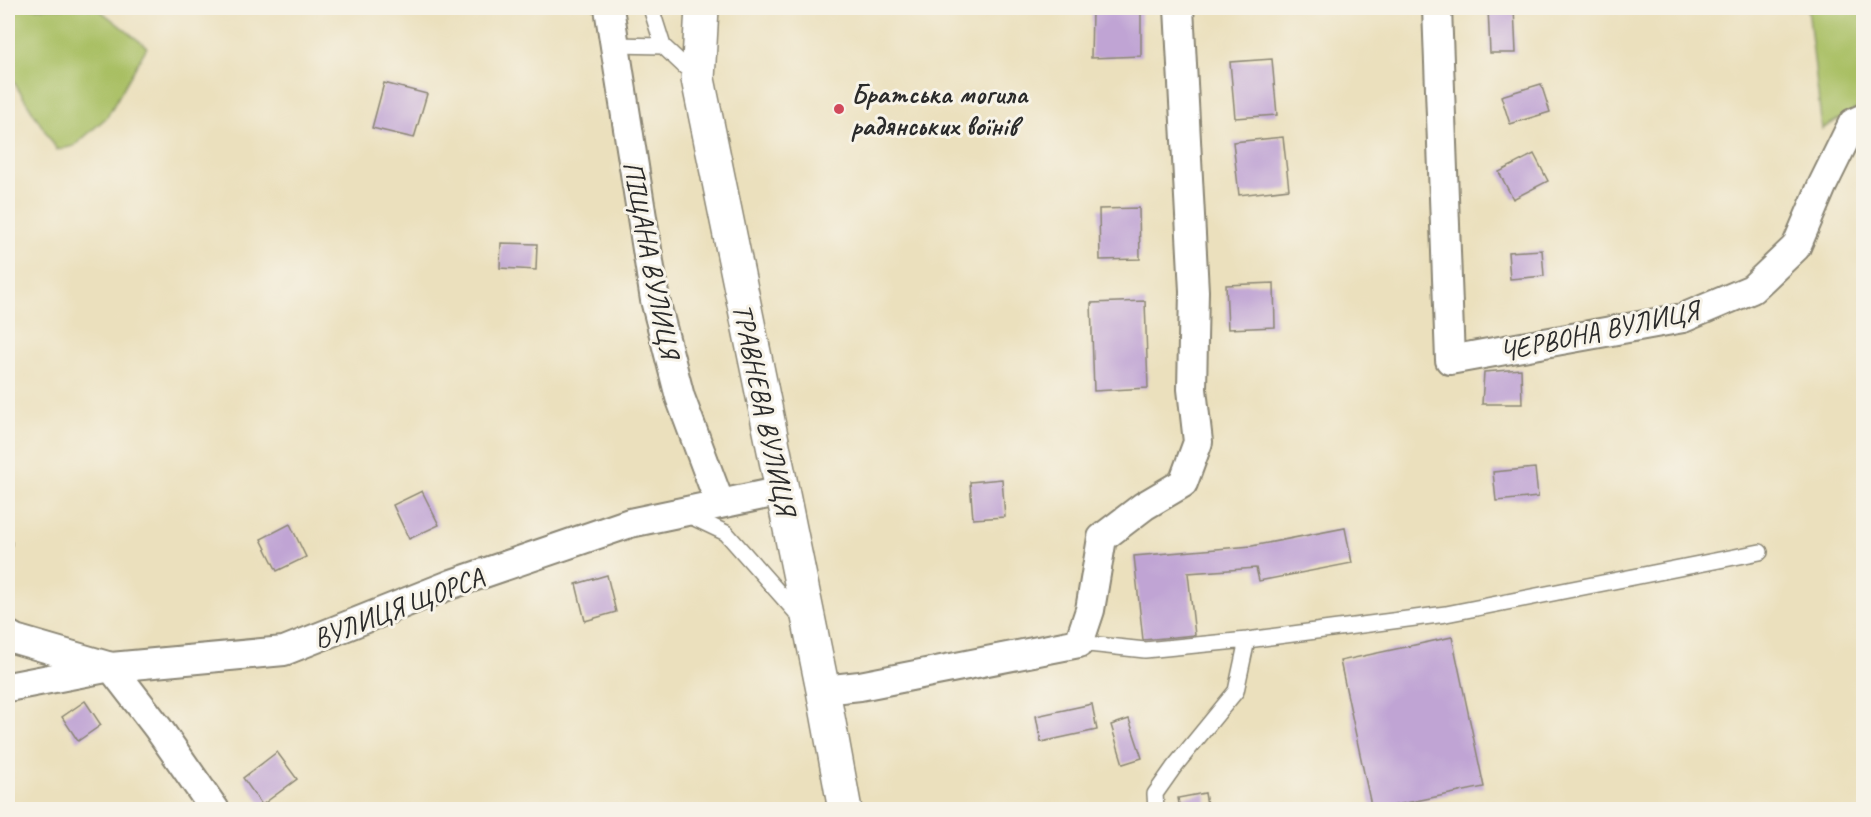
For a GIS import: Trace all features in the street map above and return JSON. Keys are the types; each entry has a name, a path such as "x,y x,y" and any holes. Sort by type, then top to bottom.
{"street":[{"name":"ПІЩАНА ВУЛИЦЯ","path":"609,8 655,300 680,397 720,504"},
{"name":"ТРАВНЕВА ВУЛИЦЯ","path":"702,8 698,79 823,690 845,810"},
{"path":"823,690 860,686 1079,643 1090,610 1102,538 1144,506 1183,483 1198,442 1192,389 1194,291 1179,8"},
{"name":"ЧЕРВОНА ВУЛИЦЯ","path":"1437,8 1450,360 1683,318 1752,289 1796,247 1822,186 1853,123 1863,118"},
{"name":"ВУЛИЦЯ ЩОРСА","path":"8,687 111,667 284,651 463,581 630,523 782,491"},
{"path":"8,634 15,639 111,667 158,728 215,810"}],"lane":[{"path":"651,8 663,46 698,79"},
{"path":"615,45 663,46"},
{"path":"683,512 726,533 810,628"},
{"path":"1079,643 1145,650 1247,640 1446,614 1760,552"},
{"path":"1156,810 1155,794 1236,691 1247,640"}],"green space":[{"path":"8,8 97,8 147,47 107,117 74,146 57,150 8,73"},
{"path":"1808,8 1863,8 1863,105 1822,129"}],"building":[{"path":"1488,8 1514,8 1516,53 1490,53"},
{"path":"1092,11 1141,11 1141,56 1091,58"},
{"path":"1272,59 1277,115 1235,118 1230,62"},
{"path":"384,83 427,94 414,138 372,128"},
{"path":"1541,84 1550,112 1510,124 1501,96"},
{"path":"1283,137 1289,189 1239,195 1233,142"},
{"path":"1534,154 1548,181 1513,199 1499,172"},
{"path":"1139,208 1140,259 1100,260 1099,209"},
{"path":"501,243 537,244 536,270 500,268"},
{"path":"1542,250 1544,276 1510,279 1508,252"},
{"path":"1274,283 1275,327 1228,329 1226,285"},
{"path":"1145,301 1148,388 1094,391 1091,303"},
{"path":"1521,369 1522,404 1482,404 1484,372"},
{"path":"1535,468 1538,497 1496,501 1493,472"},
{"path":"1002,479 1005,517 973,519 970,482"},
{"path":"422,491 439,525 409,539 393,505"},
{"path":"290,524 306,557 277,571 261,539"},
{"path":"1345,528 1352,563 1259,581 1256,568 1188,573 1195,635 1143,640 1134,556 1252,546"},
{"path":"8,542 12,542 11,576 8,576"},
{"path":"607,575 616,612 585,621 576,584"},
{"path":"1452,637 1484,787 1372,810 1340,661"},
{"path":"85,701 101,725 78,741 62,717"},
{"path":"1092,704 1097,730 1041,742 1036,716"},
{"path":"1129,719 1142,758 1123,764 1111,725"},
{"path":"277,752 297,779 262,805 243,778"},
{"path":"1205,793 1208,810 1180,810 1178,798"}],"place":[{"name":"Братська могила радянських воїнів","path":"839,109"}]}
